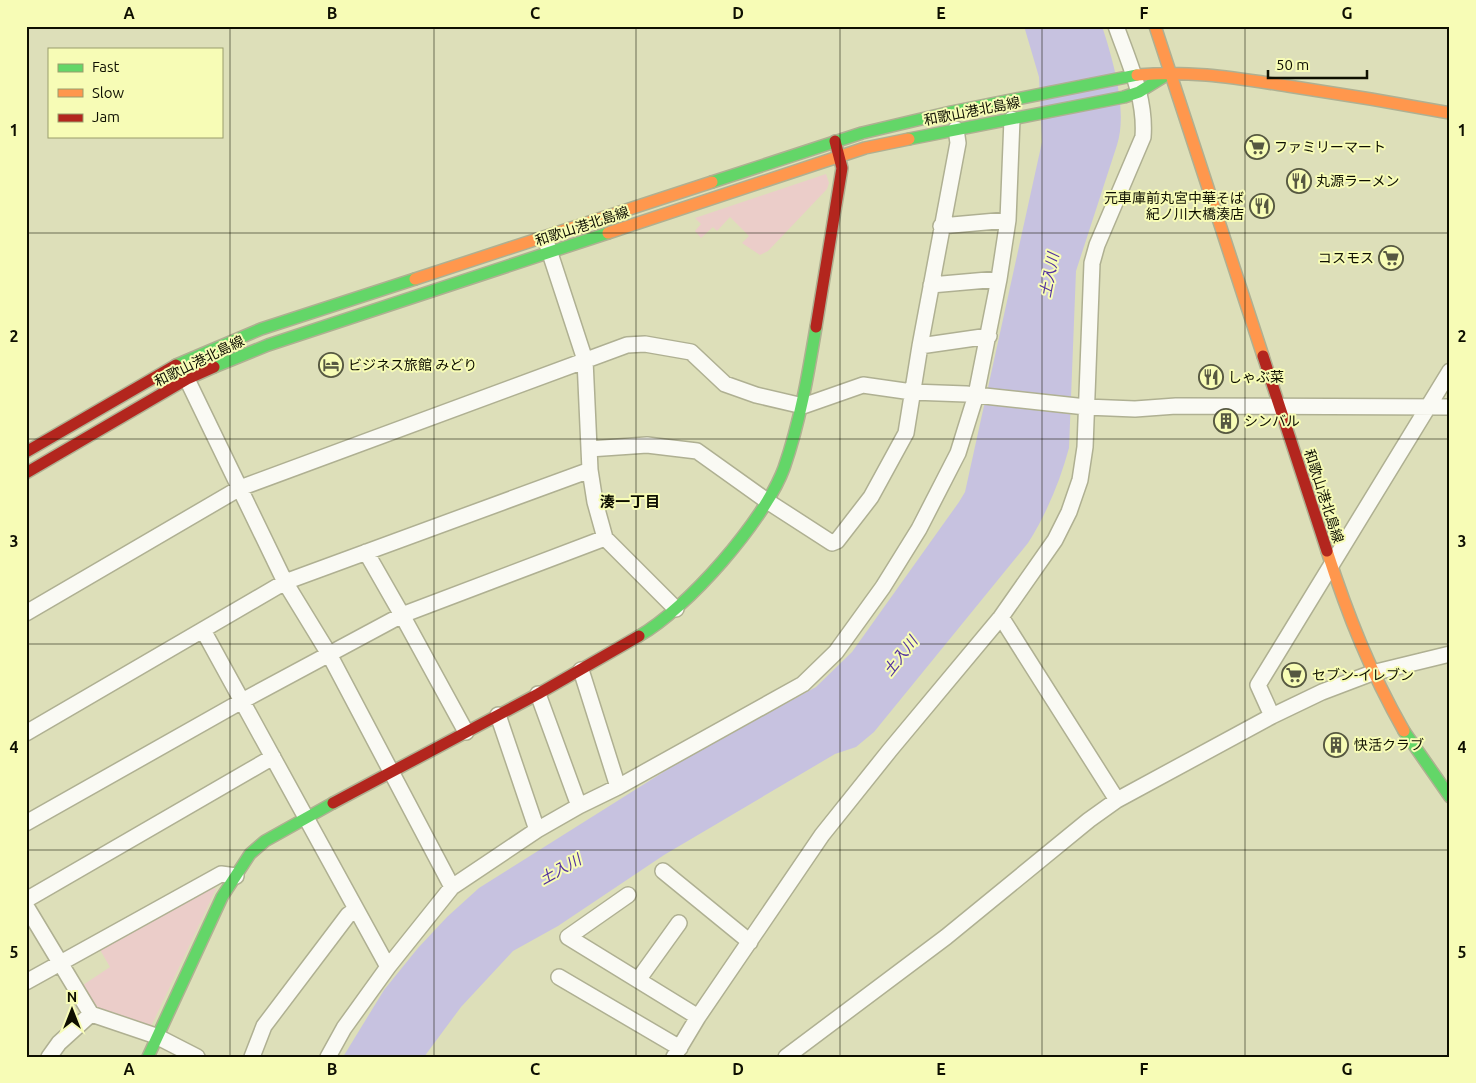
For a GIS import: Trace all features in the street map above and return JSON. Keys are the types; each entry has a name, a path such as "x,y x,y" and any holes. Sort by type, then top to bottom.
{"main road":[{"path":"1155,26 1170,72 1202,73 1376,99 1450,113"},
{"name":"和歌山港北島線","path":"26,452 179,364 261,329 835,141 933,116 1128,77 1170,72"},
{"name":"和歌山港北島線","path":"26,473 187,379 268,345 840,156 956,129 1124,97 1139,92 1170,72"},
{"name":"和歌山港北島線","path":"1170,72 1349,620 1372,673 1412,745 1450,797"},
{"path":"148,1057 156,1036 222,897 250,854 265,841 391,771 538,694 657,626 716,570 767,502 783,470 803,406 842,168 835,141"}],"street":[{"path":"559,977 677,1052 698,1017 822,835 1001,618 1055,540 1069,512 1080,480 1085,447 1082,406 1092,263 1097,246 1143,137 1145,119 1139,92 1128,77 1116,26"},
{"path":"328,1057 348,1022 388,967 452,887 537,830 803,684 836,652 883,587 919,530 958,452 980,396 1008,220 1012,118"},
{"path":"589,449 647,445 698,451 767,502 832,543 837,541 871,497 893,460 906,433 941,226 958,142 956,129"},
{"path":"941,226 1008,220"},
{"path":"544,235 585,360 590,470 595,502 604,538 676,609"},
{"path":"931,285 999,279"},
{"path":"920,346 989,336"},
{"path":"26,613 240,488 627,345 645,344 691,352 725,384 756,395 803,406 864,385 912,392 1135,409 1176,406 1450,407"},
{"path":"179,364 285,582 329,654 452,887"},
{"path":"1272,716 1258,684 1426,406 1450,371"},
{"path":"26,733 285,582 590,470"},
{"path":"26,823 242,701 402,615 604,538"},
{"path":"366,552 466,732"},
{"path":"1001,618 1118,800"},
{"path":"203,630 388,967"},
{"path":"786,1057 946,937 1089,820 1118,800 1272,716 1322,692 1372,673 1450,654"},
{"path":"581,670 618,787"},
{"path":"538,694 579,806"},
{"path":"498,715 537,830"},
{"path":"26,900 273,757"},
{"path":"663,871 750,942"},
{"path":"26,982 221,874 236,876"},
{"path":"628,895 568,937 698,1017"},
{"path":"26,906 61,961 91,1014 156,1036 197,1057"},
{"path":"252,1057 264,1026 348,915 356,909"},
{"path":"638,980 679,923"},
{"path":"49,1057 59,1043 91,1014"}],"shaded area":[{"path":"826,174 829,183 827,189 768,251 760,255 742,243 749,236 730,217 717,231 713,227 701,238 695,231 701,224 695,218"},
{"path":"213,886 216,889 149,1031 97,1007 83,985 110,967 99,948"}],"water":[{"name":"土入川","path":"1024,26 1102,26 1118,86 1121,117 1117,145 1076,271 1069,448 1052,497 1028,543 874,732 856,747 835,754 664,855 558,926 513,951 461,1007 424,1057 343,1057 384,990 418,948 447,917 479,888 684,759 816,687 852,652 959,502 965,492 1042,142 1039,77"}],"traffic: fast":[{"path":"909,139 1124,97 1139,92 1168,74"},
{"path":"712,182 862,133 951,112 1137,75"},
{"path":"214,367 268,345 608,233"},
{"path":"176,365 261,329 415,279"},
{"path":"639,636 679,606 701,585 742,537 774,489 784,468 795,433 807,381 816,327"},
{"path":"1404,731 1450,797"},
{"path":"148,1057 222,897 250,854 265,841 333,803"}],"traffic: slow":[{"path":"1155,26 1263,356"},
{"path":"1137,75 1176,73 1231,78 1349,95 1450,113"},
{"path":"608,233 865,148 909,139"},
{"path":"415,279 712,182"},
{"path":"1327,551 1361,643 1404,731"}],"traffic: jam":[{"path":"816,327 842,168 835,141"},
{"path":"1263,356 1327,551"},
{"path":"26,452 176,365"},
{"path":"26,473 187,379 214,367"},
{"path":"333,803 538,694 639,636"}],"place":[{"name":"ファミリーマート","path":"1257,147"},
{"name":"丸源ラーメン","path":"1299,181"},
{"name":"元車庫前丸宮中華そば 紀ノ川大橋湊店","path":"1262,206"},
{"name":"コスモス","path":"1391,258"},
{"name":"ビジネス旅館 みどり","path":"331,365"},
{"name":"しゃぶ菜","path":"1211,377"},
{"name":"シンバル","path":"1226,421"},
{"name":"セブン-イレブン","path":"1294,675"},
{"name":"快活クラブ","path":"1336,745"}],"district":[{"name":"湊一丁目","path":"630,501"}]}
